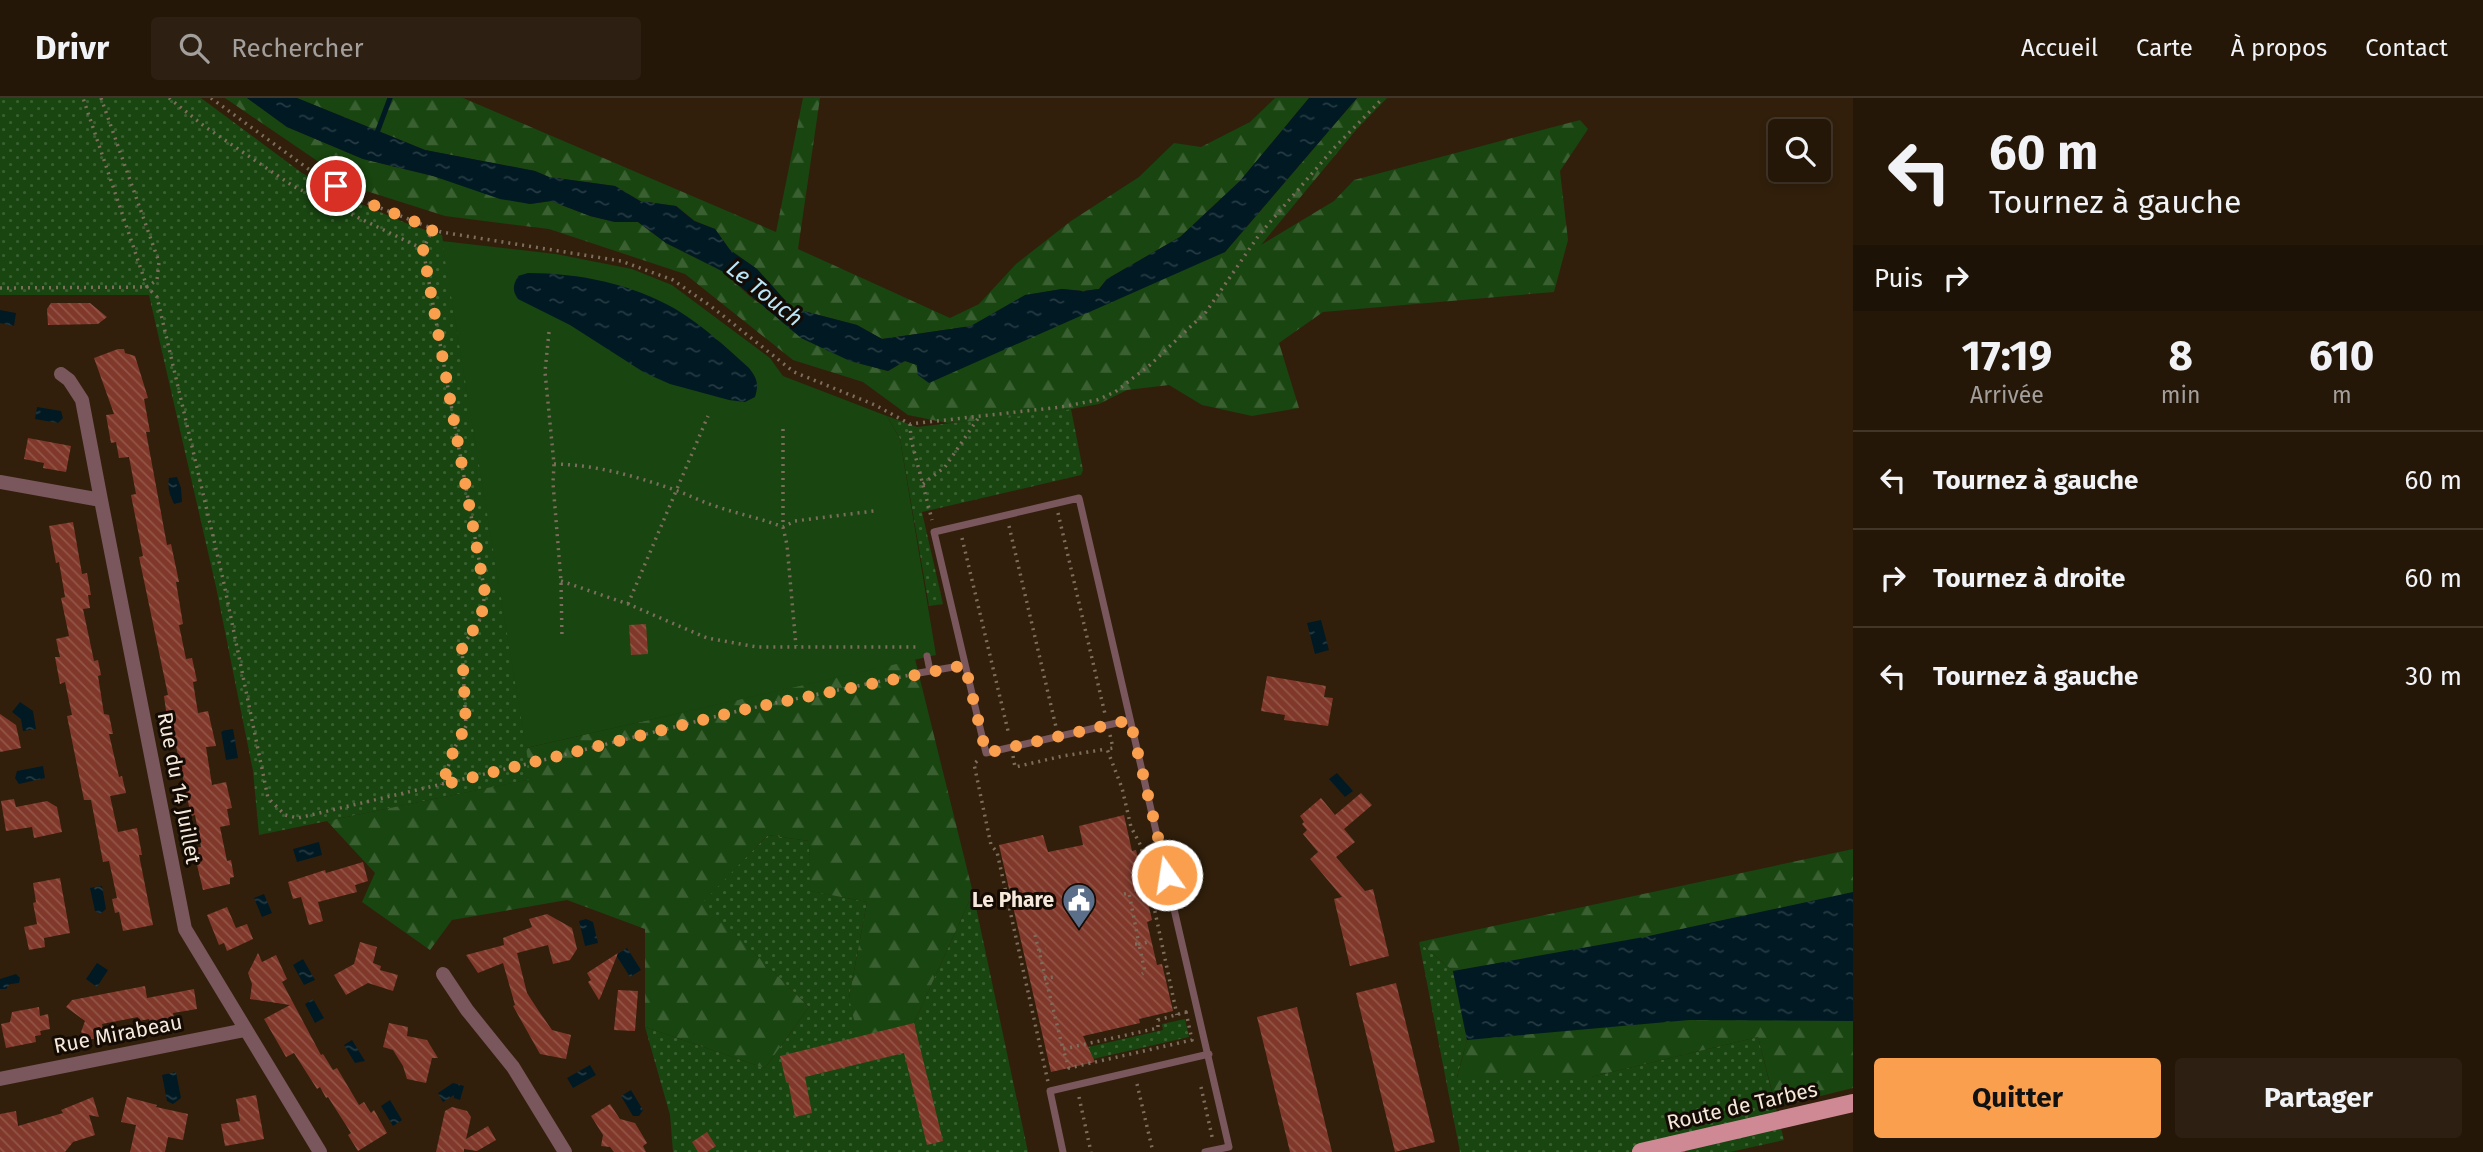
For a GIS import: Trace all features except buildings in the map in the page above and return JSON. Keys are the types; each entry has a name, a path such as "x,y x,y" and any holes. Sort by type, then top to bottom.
{"main road":[{"name":"Route de Tarbes","path":"1642,1152 1853,1103"}],"street":[{"name":"Rue du 14 Juillet","path":"61,374 69,380 82,400 182,917 190,940 320,1152"},
{"path":"0,482 102,500"},
{"path":"443,974 467,1010 513,1068 565,1152"},
{"name":"Rue Mirabeau","path":"0,1079 245,1030"}],"lane":[{"path":"1130,720 986,753 934,532 1079,498 1229,1147 1205,1152"},
{"path":"927,656 930,671"},
{"path":"919,673 965,665"},
{"path":"1063,1152 1050,1091 1209,1054"}],"path":[{"path":"83,98 147,287 157,297 226,593 268,798 285,815 298,818 742,710 919,673"},
{"path":"0,288 147,287 157,280 159,262 101,98"},
{"path":"169,98 204,127 292,186 423,249"},
{"path":"211,98 314,173 358,199 433,229 488,241 557,249 621,261 673,280 712,307 794,372 875,405 910,424 1060,407 1097,400 1115,392 1150,365 1206,312 1259,235 1334,148 1383,98"},
{"path":"433,229 423,249 485,593 481,618 462,647 466,726 454,749 442,785"},
{"path":"549,332 545,372 554,464 562,639"},
{"path":"628,604 708,416"},
{"path":"923,484 944,467 979,417"},
{"path":"910,424 911,439 930,510"},
{"path":"783,429 783,527 796,647"},
{"path":"554,464 613,470 676,490 716,507 758,516 783,527"},
{"path":"959,526 1015,767 1113,748 1056,503"},
{"path":"783,527 795,521 874,511"},
{"path":"1006,514 1063,756"},
{"path":"561,581 628,604 708,638 757,647 919,647 927,656"},
{"path":"1107,749 1122,788 1131,827 1141,846 1177,1015"},
{"path":"986,753 974,764 1050,1091"},
{"path":"1124,894 1129,892 1137,944 1145,972 1142,974"},
{"path":"1035,935 1063,1049 1076,1084 1091,1152"},
{"path":"1137,944 1149,942"},
{"path":"1039,951 1046,949"},
{"path":"1044,979 1053,977"},
{"path":"1063,1049 1158,1028 1158,1020 1186,1012 1192,1040 1069,1068"},
{"path":"1134,1071 1153,1152"}],"green space":[{"path":"0,98 201,98 302,173 361,204 442,235 532,779 259,835 253,771 216,587 149,295 0,295"},
{"path":"225,98 247,98 287,127 363,159 530,204 551,201 590,216 615,222 638,222 666,243 722,271 753,299 850,361 888,371 905,361 917,365 918,375 1225,252 1357,98 1387,98 1356,130 1261,245 1334,201 1354,180 1580,120 1588,129 1560,171 1568,240 1554,292 1323,312 1279,343 1299,408 1252,416 1202,405 1169,385 1127,390 1099,404 1071,409 947,423 908,415 863,382 793,360 685,274 549,229 445,216 357,188"},
{"path":"297,98 463,98 776,232 803,98 820,98 798,249 950,318 979,304 1016,264 1071,221 1139,177 1174,143 1201,147 1250,122 1275,98 1309,98 1240,181 1180,237 1107,279 1099,289 1062,289 1026,295 971,326 882,339 857,325 792,308 757,269 730,250 715,229 695,221 676,206 640,201 615,186 549,177 535,171 425,150"},
{"path":"442,241 556,254 632,269 672,285 770,358 783,376 887,416 900,439 936,655 526,748"},
{"path":"1071,409 1083,470 1081,475 922,512 943,604 929,606 900,439 887,416 917,427"},
{"path":"915,659 973,893 914,1023 858,1037 849,998 867,902 810,891 809,841 768,835 703,902 809,1007 765,1068 645,1027 645,929 567,900 452,920 430,950 362,902 375,873 327,821 531,779 526,748"},
{"path":"768,835 809,841 811,891 867,902 849,998 914,1023 973,893 1028,1152 673,1152 670,1115 645,1027 765,1068 809,1007 702,902"},
{"path":"1853,849 1853,1088 1776,1107 1758,1037 1591,1077 1457,1078 1467,1040 1453,971 1419,942"},
{"path":"1419,942 1453,971 1467,1040 1457,1077 1591,1077 1758,1037 1784,1140 1730,1152 1460,1152"},
{"path":"1185,1019 1189,1037 1093,1059 1088,1047 1163,1030 1162,1024"}],"water":[{"name":"Le Touch","path":"247,98 297,98 425,150 535,171 549,177 615,186 640,201 676,206 694,221 715,229 730,250 757,269 792,308 857,325 882,339 971,326 1025,295 1062,289 1099,289 1107,279 1180,237 1240,181 1309,98 1357,98 1225,252 929,383 918,375 917,365 905,361 888,371 850,361 801,338 722,271 666,243 638,222 615,222 590,216 551,201 530,204 500,199 433,176 363,159 287,127"},
{"path":"528,273 567,275 605,282 642,293 677,310 749,368 757,381 755,397 745,402 729,400 670,384 645,373 570,325 518,299 514,291 515,282 518,276"},
{"path":"0,310 16,313 14,326 0,323"},
{"path":"37,407 61,411 63,418 58,423 35,419"},
{"path":"177,477 182,502 174,504 168,482 169,478"},
{"path":"1321,620 1329,650 1315,654 1307,623"},
{"path":"20,702 33,711 36,729 23,731 21,719 12,712"},
{"path":"233,729 238,758 226,760 221,731"},
{"path":"43,766 45,778 19,784 15,778 17,771"},
{"path":"1337,773 1353,791 1345,797 1329,779"},
{"path":"319,842 322,855 297,862 293,849"},
{"path":"102,886 106,909 100,914 95,911 90,888"},
{"path":"1853,892 1853,1021 1689,1020 1467,1040 1453,971 1644,937"},
{"path":"264,894 272,913 262,917 254,898"},
{"path":"586,919 593,922 598,943 585,946 579,921"},
{"path":"627,948 641,970 630,977 616,955"},
{"path":"303,959 315,980 304,985 293,965"},
{"path":"97,963 108,970 97,987 86,979"},
{"path":"16,974 20,978 19,983 0,989 0,979"},
{"path":"313,999 324,1018 315,1023 305,1004"},
{"path":"352,1040 365,1061 355,1063 344,1045"},
{"path":"590,1065 596,1075 573,1088 567,1078"},
{"path":"176,1072 181,1098 173,1104 167,1101 162,1075"},
{"path":"453,1083 464,1086 460,1100 454,1098 454,1095 443,1102 438,1093"},
{"path":"631,1090 643,1110 639,1116 633,1116 621,1096"},
{"path":"390,1100 402,1120 393,1126 381,1106"}],"waterway":[{"path":"375,138 390,98"}],"place":[{"name":"Le Phare","path":"1079,930"}],"route":[{"path":"336,186 358,199 433,229 423,249 485,593 481,618 462,647 466,726 454,749 442,785 742,710 965,665 986,753 1130,720 1167,875"}]}
